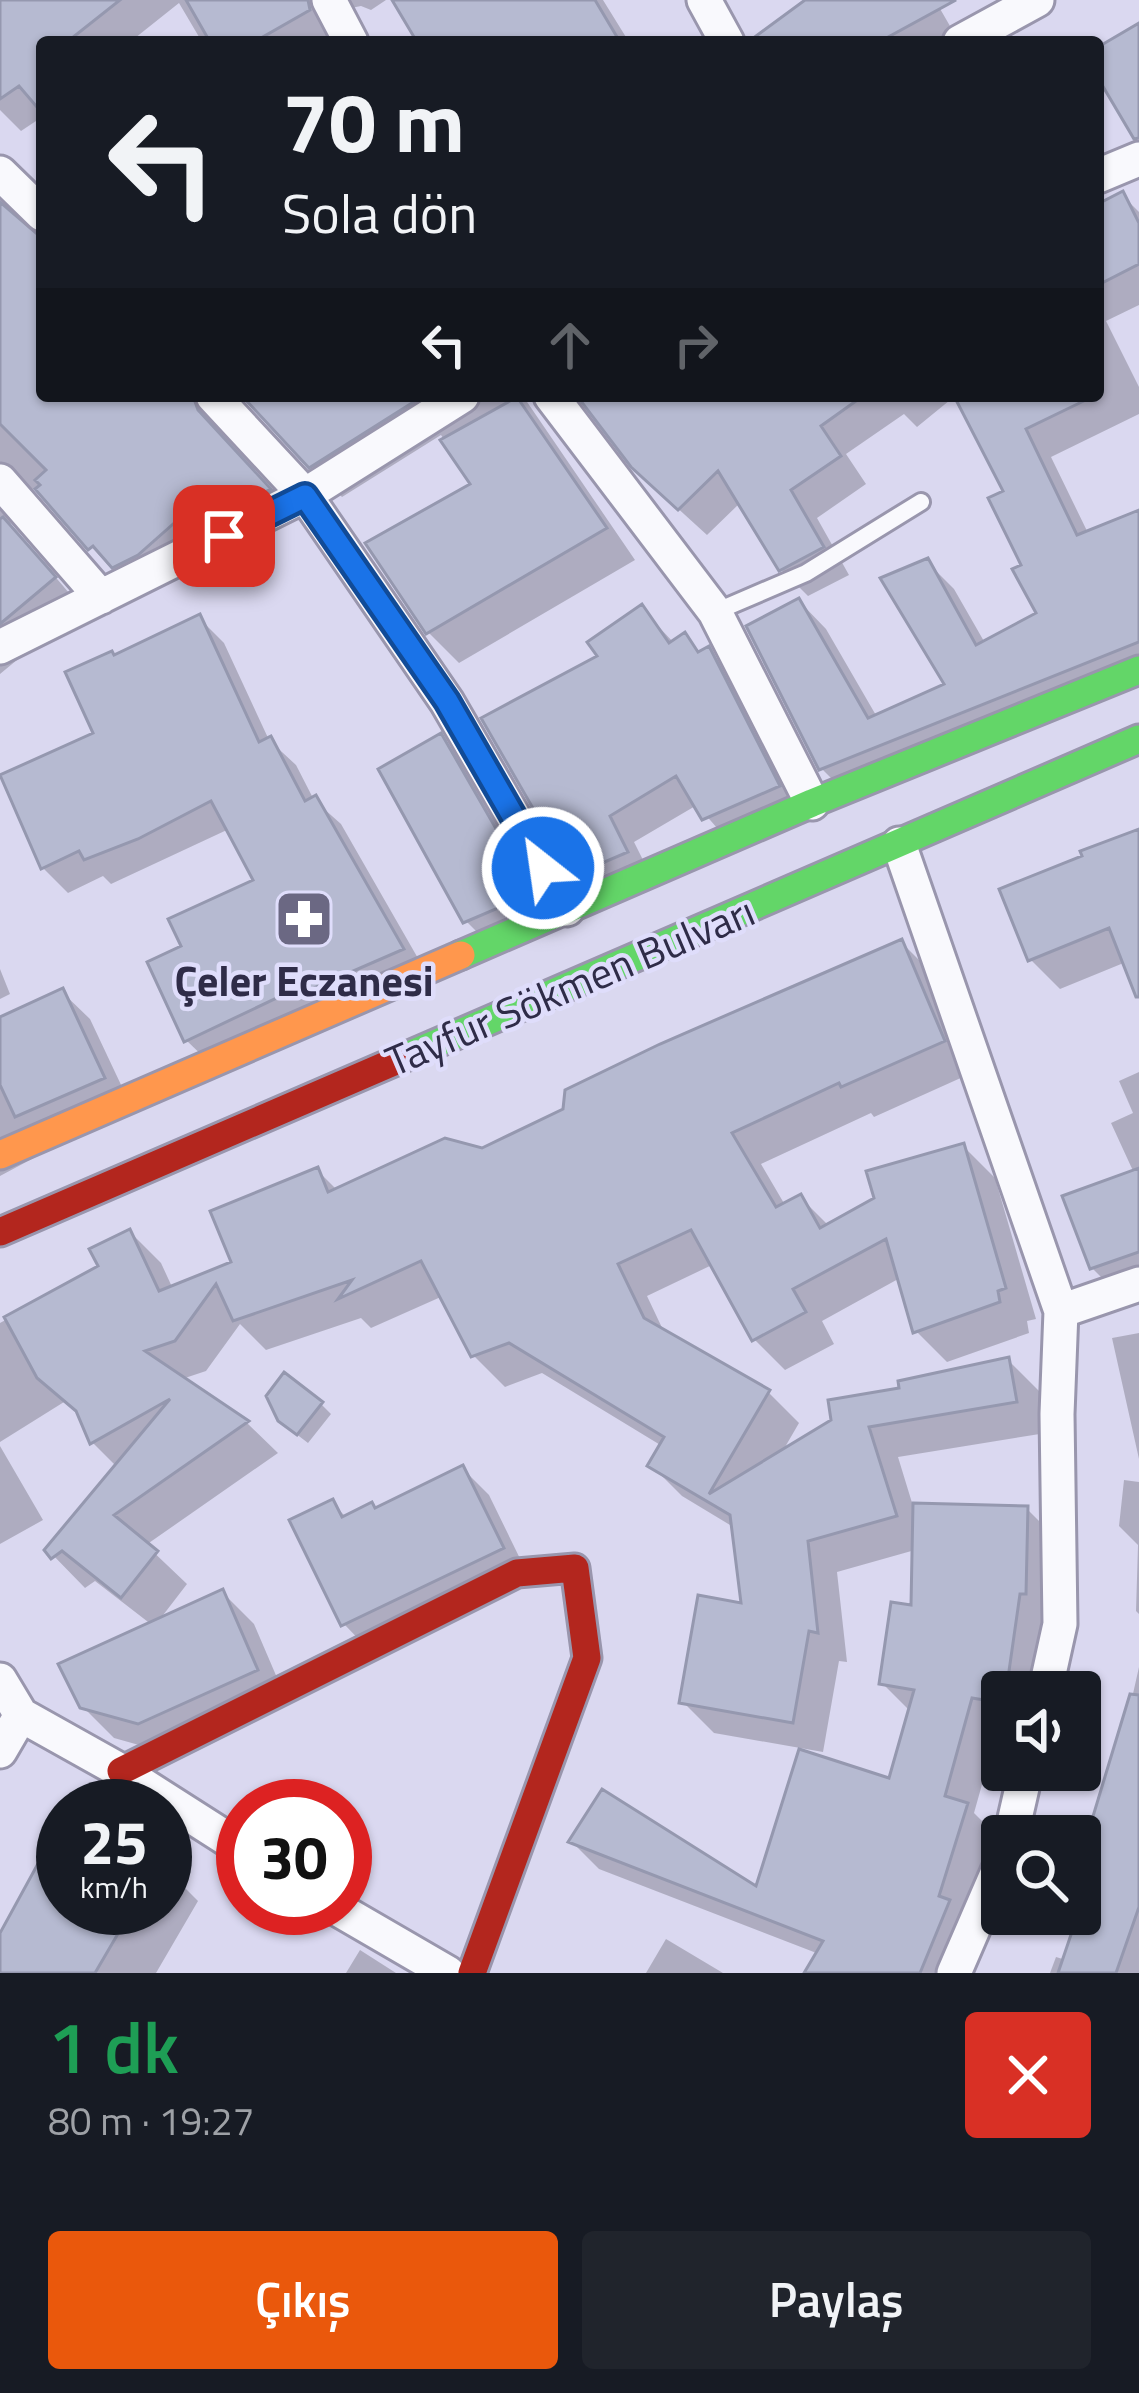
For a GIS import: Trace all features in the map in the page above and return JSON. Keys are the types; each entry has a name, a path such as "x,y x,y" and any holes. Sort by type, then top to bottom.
{"main road":[{"name":"Tayfur Sökmen Bulvarı","path":"0,1155 812,803 1139,670"},
{"name":"Tayfur Sökmen Bulvarı","path":"0,1232 1139,739"},
{"path":"122,1771 517,1574 575,1568 587,1658 472,1973"}],"street":[{"path":"329,0 348,36"},
{"path":"704,0 724,36"},
{"path":"971,36 1037,0"},
{"path":"1104,174 1139,159"},
{"path":"0,173 36,208"},
{"path":"219,402 305,496 447,701 567,909"},
{"path":"0,647 305,496 453,402"},
{"path":"555,402 715,612 812,803"},
{"path":"0,481 101,597"},
{"path":"899,844 1061,1311 1057,1414 1060,1624 1050,1671"},
{"path":"1061,1311 1139,1284"},
{"path":"0,1680 21,1714 216,1832"},
{"path":"0,1751 21,1714"},
{"path":"955,1973 981,1912"},
{"path":"372,1929 448,1973"}],"lane":[{"path":"715,612 806,573 922,502"}],"building":[{"path":"0,0 120,0 75,36 36,36 36,106 19,86 0,99"},
{"path":"186,0 308,0 310,10 264,36 207,36"},
{"path":"392,0 595,0 616,36 413,36"},
{"path":"805,0 956,0 890,36 756,36"},
{"path":"1139,23 1139,138 1134,139 1104,88 1104,43"},
{"path":"1123,191 1139,223 1139,264 1104,282 1104,201"},
{"path":"0,202 36,233 36,402 195,402 271,489 200,524 189,510 138,555 112,568 93,546 88,550 35,489 40,485 35,480 46,470 0,424"},
{"path":"248,402 414,402 309,468"},
{"path":"508,402 520,402 607,528 426,634 365,543 470,484 440,440"},
{"path":"582,402 855,402 821,426 841,456 791,490 824,547 779,571 718,471 678,510 631,467"},
{"path":"957,402 1082,402 1026,429 1077,535 1139,510 1139,642 819,770 746,626 799,598 868,718 944,684 880,578 928,558 976,645 1036,613 1012,569 1021,565 988,498 1003,491"},
{"path":"0,519 56,577 0,624"},
{"path":"642,604 669,643 685,632 698,652 709,646 780,786 702,820 676,776 610,816 628,852 572,876 481,718 597,656 587,642"},
{"path":"200,614 259,742 271,736 305,801 316,795 404,949 305,992 302,986 184,1042 147,962 181,946 168,919 253,880 211,801 138,839 84,860 79,851 41,869 0,775 93,733 65,672 112,651 114,655"},
{"path":"441,733 533,893 463,923 378,769"},
{"path":"1139,829 1139,997 1109,928 1028,961 999,889"},
{"path":"902,939 945,1041 732,1133 776,1207 801,1194 820,1228 874,1198 866,1171 964,1143 1006,1288 998,1291 1000,1302 913,1333 886,1239 793,1289 806,1312 752,1341 691,1230 618,1264 644,1318 770,1390 709,1494 831,1420 828,1400 899,1388 898,1381 1009,1357 1017,1402 869,1427 897,1516 808,1541 818,1633 809,1631 793,1723 679,1703 698,1595 741,1603 730,1515 647,1466 664,1437 509,1343 471,1357 421,1261 338,1299 352,1280 233,1321 216,1284 175,1341 145,1351 249,1421 114,1515 158,1551 121,1598 62,1551 51,1559 44,1550 170,1399 90,1444 76,1411 37,1378 4,1317 98,1266 89,1249 130,1229 159,1291 231,1262 210,1211 318,1167 328,1192 445,1138 482,1148 563,1109 565,1090"},
{"path":"63,988 105,1078 15,1117 0,1085 0,1017"},
{"path":"1139,1168 1139,1252 1090,1269 1062,1196"},
{"path":"284,1372 323,1402 297,1435 278,1421 266,1396"},
{"path":"463,1465 504,1548 341,1626 289,1520 333,1499 342,1517 372,1502 375,1508"},
{"path":"913,1503 1028,1506 1026,1594 1020,1594 1009,1671 981,1671 981,1700 972,1698 945,1796 968,1803 939,1896 950,1900 920,1973 804,1973 823,1941 568,1842 602,1789 756,1886 799,1749 889,1778 914,1690 879,1684 891,1602 911,1605"},
{"path":"223,1589 258,1670 138,1724 80,1708 58,1664"},
{"path":"1130,1694 1139,1695 1139,1907 1116,1973 1058,1973 1071,1935 1101,1935 1101,1815 1093,1815"},
{"path":"36,1867 36,1935 117,1935 95,1973 0,1973 0,1933"}],"traffic: fast":[{"path":"461,955 812,803 1139,670"},
{"path":"398,1060 1139,739"}],"traffic: slow":[{"path":"0,1155 461,955"}],"traffic: jam":[{"path":"0,1232 398,1060"},
{"path":"121,1771 517,1573 575,1568 587,1658 472,1973"}],"place":[{"name":"Çeler Eczanesi","path":"304,919"}],"route":[{"path":"224,536 305,496 447,701 543,868"}]}
